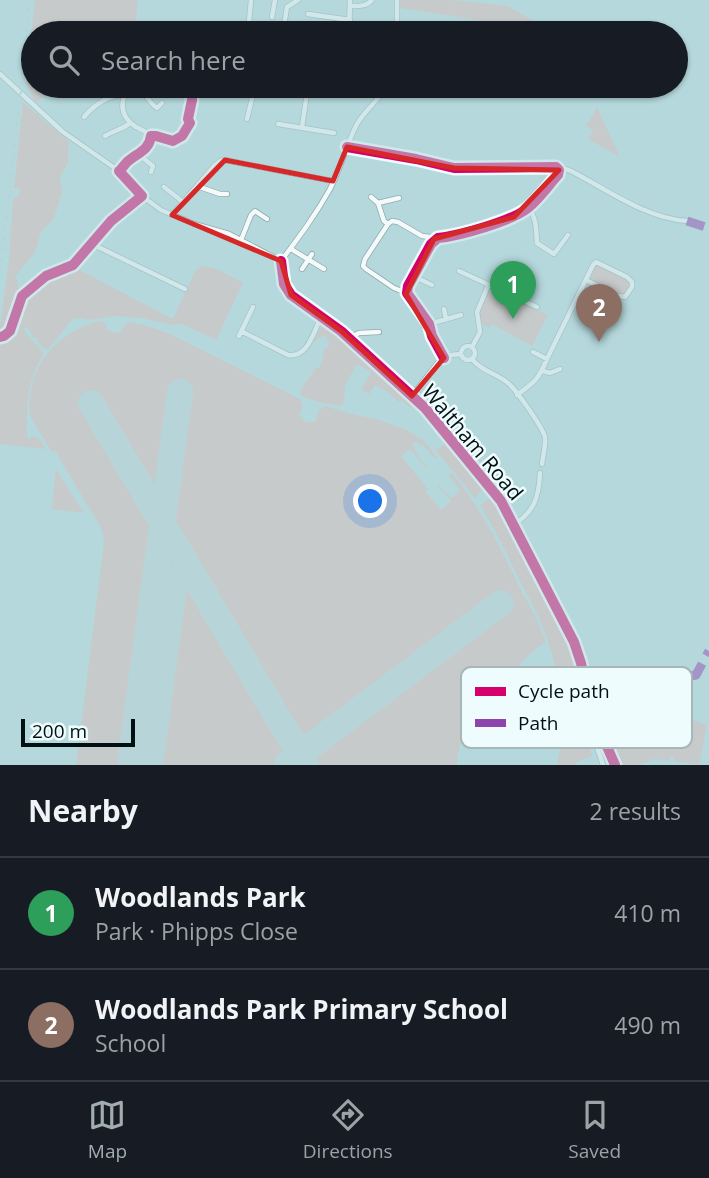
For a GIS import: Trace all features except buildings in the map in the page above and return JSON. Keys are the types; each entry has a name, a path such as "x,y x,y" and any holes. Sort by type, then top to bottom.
{"street":[{"path":"249,21 251,0"},
{"path":"285,21 287,8 298,0"},
{"path":"308,14 350,20 350,3 362,6 372,0"},
{"path":"397,0 397,21"},
{"path":"272,17 275,3 287,8"},
{"path":"0,74 21,93"},
{"path":"26,98 63,132 119,171 161,210 229,234 281,261 308,225 333,181 362,116 379,98"},
{"path":"84,117 108,98"},
{"path":"123,98 124,113 130,123 151,136 173,141 181,136 190,123"},
{"path":"148,98 157,108 162,103"},
{"path":"247,119 252,98"},
{"path":"302,127 306,98"},
{"path":"105,136 130,123"},
{"path":"278,124 334,133"},
{"path":"119,171 146,150 151,136"},
{"path":"347,147 454,168 566,169 641,209 663,217 687,221"},
{"path":"138,154 153,166 150,172"},
{"path":"172,215 220,161 333,181"},
{"path":"444,358 429,324 407,293 394,288 360,266 388,223 395,221 422,236 438,238 494,224 514,217 528,208 558,175 557,169"},
{"path":"197,186 227,194"},
{"path":"164,187 183,202"},
{"path":"142,195 111,221 92,244 185,289"},
{"path":"371,197 378,203 384,221 388,223"},
{"path":"378,203 399,198"},
{"path":"528,208 535,219 537,243 554,254 568,235"},
{"path":"241,240 254,209 267,219"},
{"path":"428,237 431,244"},
{"path":"407,293 408,286 431,244 438,238"},
{"path":"291,248 310,257 324,269"},
{"path":"302,269 310,257"},
{"name":"Waltham Road","path":"281,261 284,285 292,295 349,338 425,408 501,501 574,642 582,667"},
{"path":"517,395 539,377 593,265 596,262 627,277 632,282 632,288 625,297 618,296 586,280"},
{"path":"463,271 488,286 534,306 535,298"},
{"path":"413,276 432,285"},
{"path":"472,347 480,332 477,312 488,286"},
{"path":"253,307 240,334 295,356 304,351 322,316"},
{"path":"444,309 450,328"},
{"path":"429,324 461,315"},
{"path":"349,338 359,333 379,332"},
{"path":"461,354 463,347 472,347"},
{"path":"472,347 475,353 472,359"},
{"path":"533,352 547,359"},
{"path":"412,396 440,360 461,354"},
{"path":"461,354 465,359 472,359"},
{"path":"472,359 477,366 507,382 544,434 542,464"},
{"path":"543,370 551,373 559,369"},
{"path":"514,524 527,514 534,503 539,492 540,473"},
{"path":"597,748 603,765"},
{"name":"Waltham Road","path":"608,748 615,765"}],"highlighted area":[{"path":"347,147 454,168 559,170 514,217 434,239 406,294 444,358 412,396 341,331 291,295 281,261 172,215 225,160 333,181"}],"shaded area":[{"path":"35,0 138,0 136,21 33,21"},
{"path":"400,0 452,0 508,6 534,21 483,21 400,8"},
{"path":"23,102 69,142 68,163 60,177 62,193 54,218 41,232 35,252 16,276 21,296 14,321 22,298 46,276 74,267 173,319 195,271 202,266 217,269 243,283 216,340 182,324 115,316 89,320 73,319 48,349 40,345 38,338 34,338 26,326 24,329 43,355 30,385 27,437 39,438 46,449 0,444 0,339 11,331 13,326 4,336 0,333 0,327 9,260 13,198 19,196 20,189 14,188"},
{"path":"597,107 620,157 588,139 593,130 586,126"},
{"path":"598,265 627,279 630,287 624,294 620,295 589,279"},
{"path":"494,290 548,315 532,346 492,324 489,328 482,324 479,312 488,292"},
{"path":"99,321 115,333 120,332 128,322 168,333 300,399 303,405 299,416 306,422 315,422 319,410 325,406 407,430 424,441 437,457 435,459 416,441 412,444 415,452 427,469 410,449 401,456 441,510 451,501 437,485 451,498 460,490 448,475 452,473 488,526 546,642 517,667 461,667 461,743 457,765 76,765 104,541 101,528 55,451 52,452 31,418 29,404 34,378 46,355 64,338"},
{"path":"322,325 329,327 419,411 401,400 399,402 375,385 369,394 361,389 371,372 357,364 345,386 342,406 301,396 300,390 316,368 319,368 324,356 322,354 330,343 328,338 325,340 327,336 319,338 305,358"},
{"path":"422,414 425,415 484,487 475,498 429,442 437,450 446,442"},
{"path":"56,469 84,513 52,509"},
{"path":"492,497 567,641 575,667 555,667 537,613 480,505"},
{"path":"692,720 707,725 699,765 673,761 674,757 671,756 668,761 654,759 639,765 619,765 613,748 692,748"},
{"path":"560,748 590,748 592,756 575,765 557,765"}],"runway":[{"path":"130,765 180,392"},
{"path":"91,403 306,765"},
{"path":"150,765 175,579"},
{"path":"287,764 501,603"}],"railway":[{"path":"27,21 29,0"},
{"path":"0,272 21,90"}],"marked path":[{"path":"687,221 709,228"},
{"path":"692,676 696,675 709,651"}],"cycle path":[{"path":"0,337 10,331 22,296 46,276 73,265 111,221 142,196 119,171 145,148 151,136 173,141 182,136 190,123 188,119 192,98"},
{"path":"347,147 454,168 556,167 559,170 540,197 520,213 485,227 438,238 431,244 408,286 407,293 429,324 444,358"},
{"path":"281,261 284,284 291,295 341,331 425,408 501,501 574,642 582,667"},
{"path":"608,748 615,765"}],"place":[{"name":"Woodlands Park","path":"513,319"},
{"name":"Woodlands Park Primary School","path":"599,342"}]}
